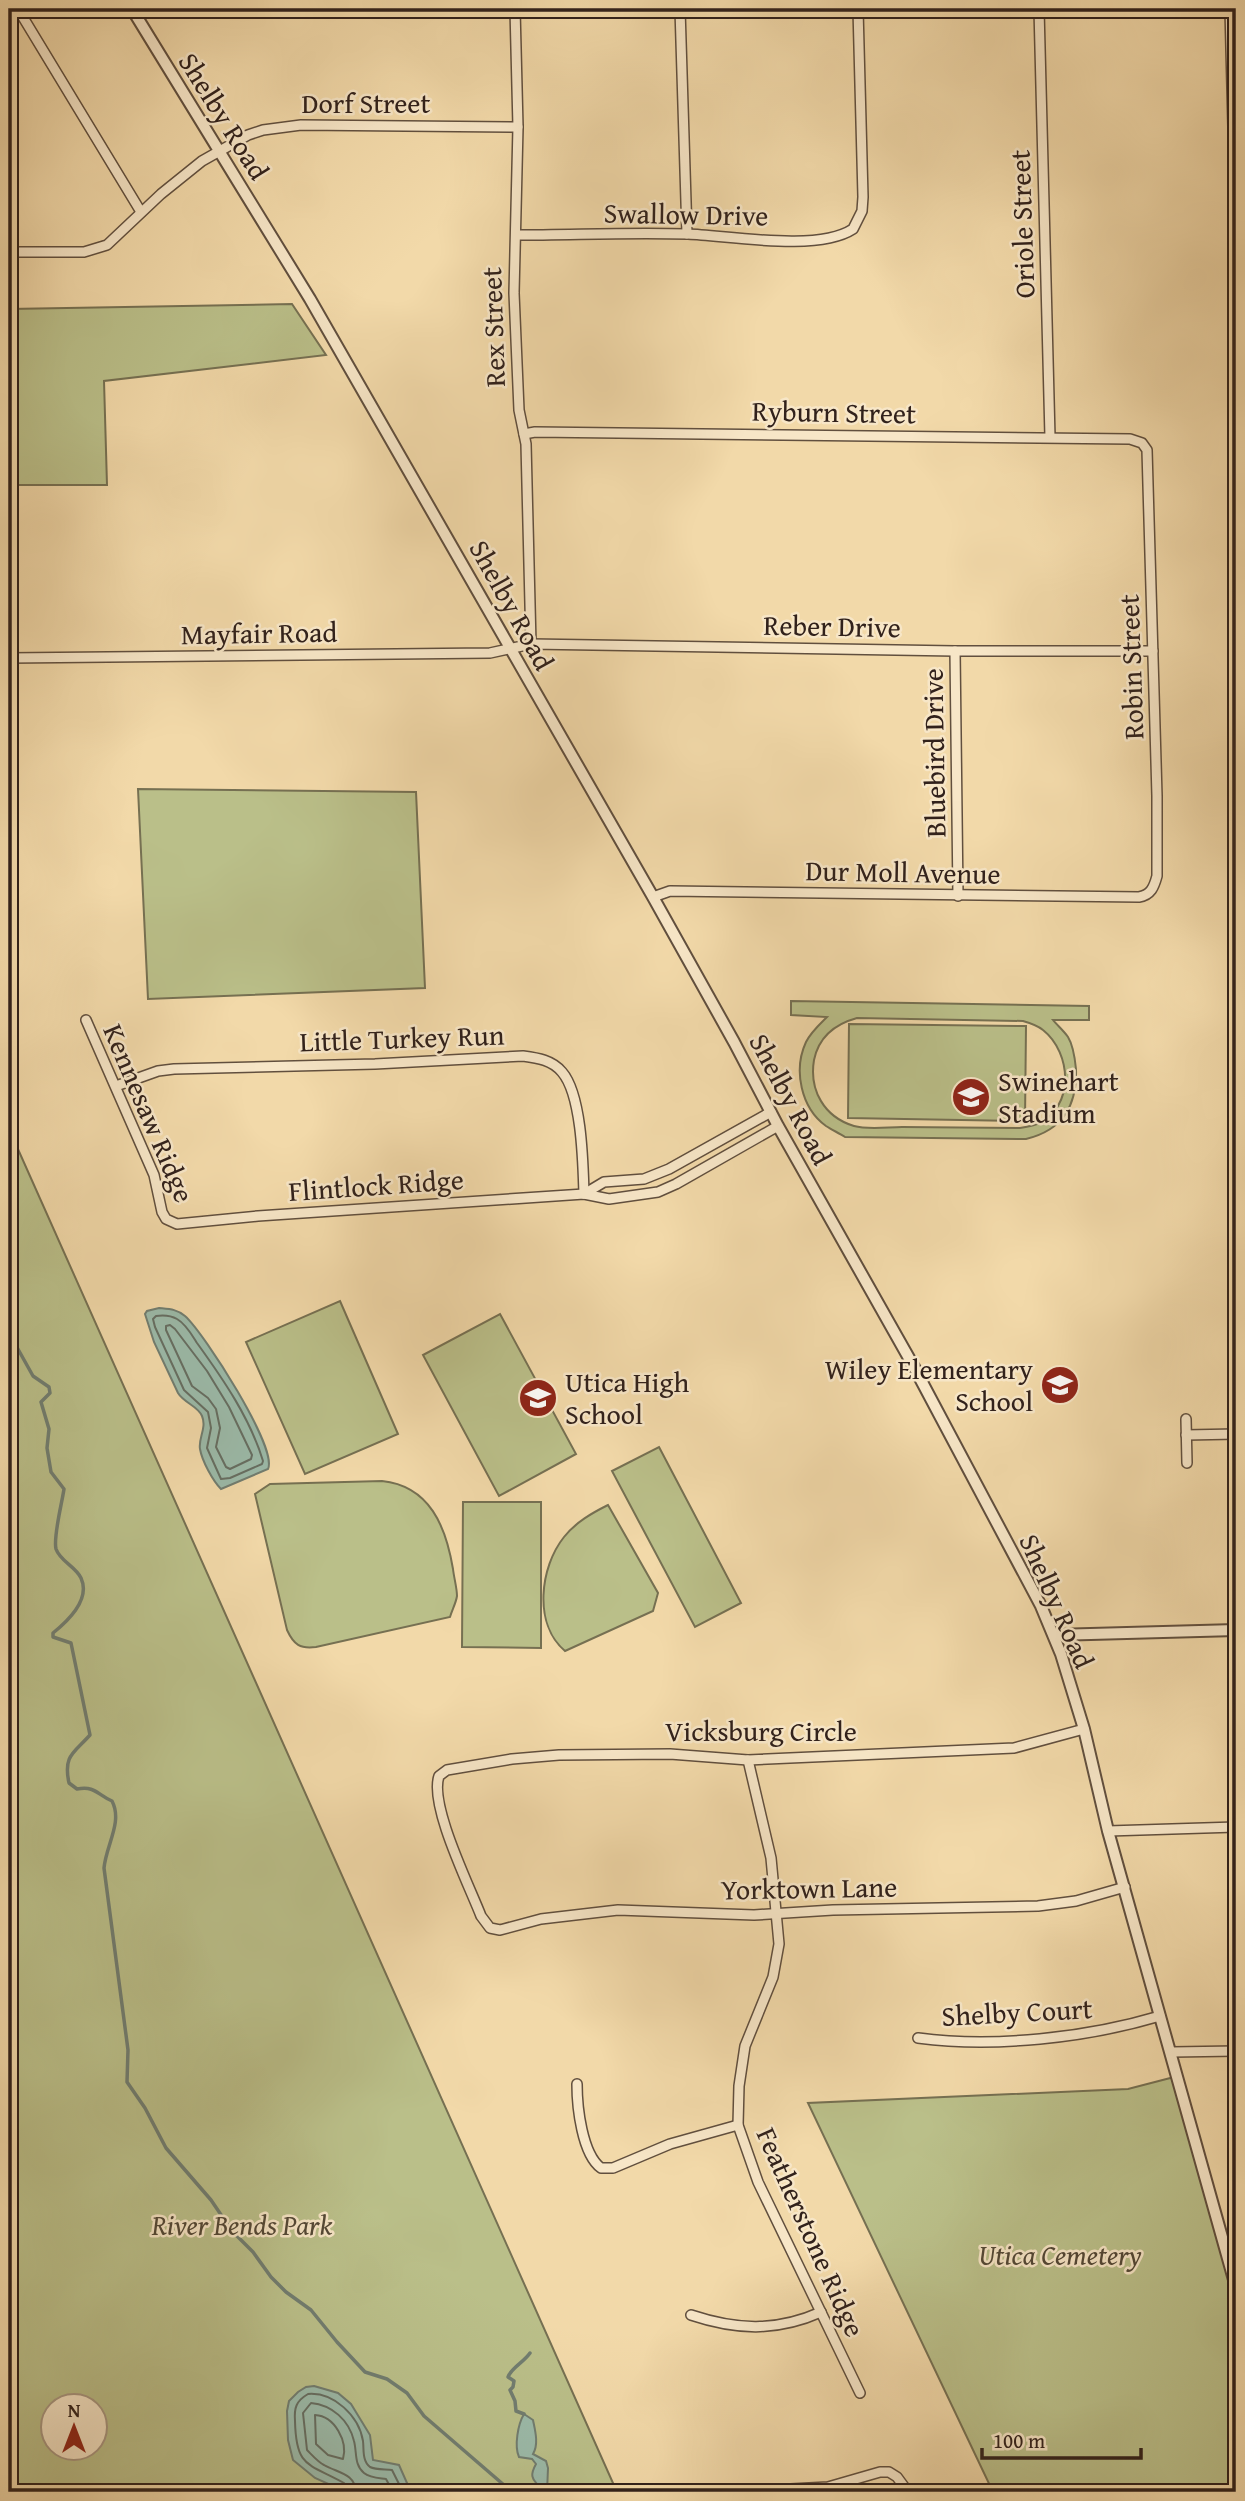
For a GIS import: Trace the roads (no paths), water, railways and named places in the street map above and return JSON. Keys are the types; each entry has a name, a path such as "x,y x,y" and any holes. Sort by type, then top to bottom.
{"street":[{"path":"18,9 141,212"},
{"name":"Shelby Road","path":"132,9 310,299 653,897 914,1367 1041,1606 1065,1666 1084,1729 1108,1831 1235,2274 1236,2287"},
{"name":"Rex Street","path":"515,9 518,127 514,293 519,410 524,434 531,644"},
{"path":"680,9 687,234"},
{"name":"Swallow Drive","path":"516,235 687,234 805,240 827,239 853,229 862,211 863,197 858,9"},
{"name":"Oriole Street","path":"1039,9 1050,438"},
{"path":"1230,9 1236,244"},
{"name":"Dorf Street","path":"9,252 97,250 115,239 182,176 219,151 248,135 288,125 518,127"},
{"name":"Ryburn Street","path":"524,434 1130,439 1142,443"},
{"name":"Robin Street","path":"1142,443 1147,450 1148,461 1153,651 1157,866 1155,885 1151,891"},
{"name":"Reber Drive","path":"510,649 531,644 955,651 1153,651"},
{"name":"Mayfair Road","path":"9,658 490,653 510,649"},
{"name":"Bluebird Drive","path":"955,651 958,896"},
{"name":"Dur Moll Avenue","path":"653,897 670,891 1139,897 1151,891"},
{"name":"Kennesaw Ridge","path":"86,1020 154,1175 162,1212 172,1223"},
{"name":"Little Turkey Run","path":"116,1086 158,1071 174,1069 375,1064 523,1056 540,1058 561,1071 571,1088 581,1142 584,1194"},
{"name":"Flintlock Ridge","path":"584,1194 604,1182 643,1180 676,1165 771,1112"},
{"name":"Flintlock Ridge","path":"172,1223 187,1225 258,1216 584,1194 609,1199 646,1195 683,1180 778,1126"},
{"path":"676,1165 683,1180"},
{"path":"1186,1419 1187,1463"},
{"path":"1186,1435 1236,1434"},
{"path":"1054,1635 1236,1630"},
{"name":"Vicksburg Circle","path":"494,1930 489,1928 481,1916 443,1819 437,1796 439,1776 447,1770 465,1765 559,1755 670,1754 748,1760 1014,1748 1084,1729"},
{"name":"Featherstone Ridge","path":"748,1760 771,1858 779,1944 776,1966 748,2035 740,2069 738,2125 758,2182 860,2393"},
{"path":"1108,1831 1236,1828"},
{"name":"Yorktown Lane","path":"494,1930 541,1919 618,1910 778,1914 833,1910 1038,1906 1076,1901 1125,1887"},
{"name":"Shelby Court","path":"918,2038 947,2042 1062,2037 1160,2016"},
{"path":"1172,2052 1236,2051"},
{"path":"577,2084 581,2126 593,2159 601,2168 613,2168 670,2144 738,2125"},
{"path":"691,2315 717,2324 751,2327 784,2324 821,2312"},
{"path":"733,2492 828,2487 853,2482 880,2472 889,2472 904,2483 908,2492"}],"water":[{"path":"159,1308 173,1310 185,1316 222,1366 262,1439 268,1457 268,1469 221,1489 215,1481 205,1465 200,1449 204,1425 202,1416 178,1393 154,1342 145,1314"},
{"path":"314,2386 338,2393 351,2404 370,2435 373,2460 399,2465 411,2492 346,2492 315,2478 293,2460 288,2440 289,2401 306,2387"},
{"path":"524,2414 533,2420 536,2441 533,2454 546,2461 547,2492 541,2492 533,2478 536,2464 532,2459 519,2457 517,2435"}],"waterway":[{"path":"9,1333 33,1376 49,1387 50,1393 41,1402 49,1429 47,1448 51,1472 64,1489 55,1544 61,1557 79,1574 83,1586 83,1594 76,1609 53,1633 53,1637 71,1643 90,1735 71,1755 68,1766 69,1783 77,1789 96,1791 112,1801 115,1809 115,1825 104,1868 128,2050 127,2082 145,2108 166,2148 271,2277 311,2310 365,2372 387,2379 407,2393 424,2416 512,2492"},
{"path":"524,2414 516,2411 510,2390 514,2381 508,2377 530,2353"}],"place":[{"name":"Swinehart Stadium","path":"971,1097"},
{"name":"Wiley Elementary School","path":"1060,1385"},
{"name":"Utica High School","path":"538,1398"}],"park label":[{"name":"River Bends Park","path":"242,2225"},
{"name":"Utica Cemetery","path":"1060,2255"}]}
